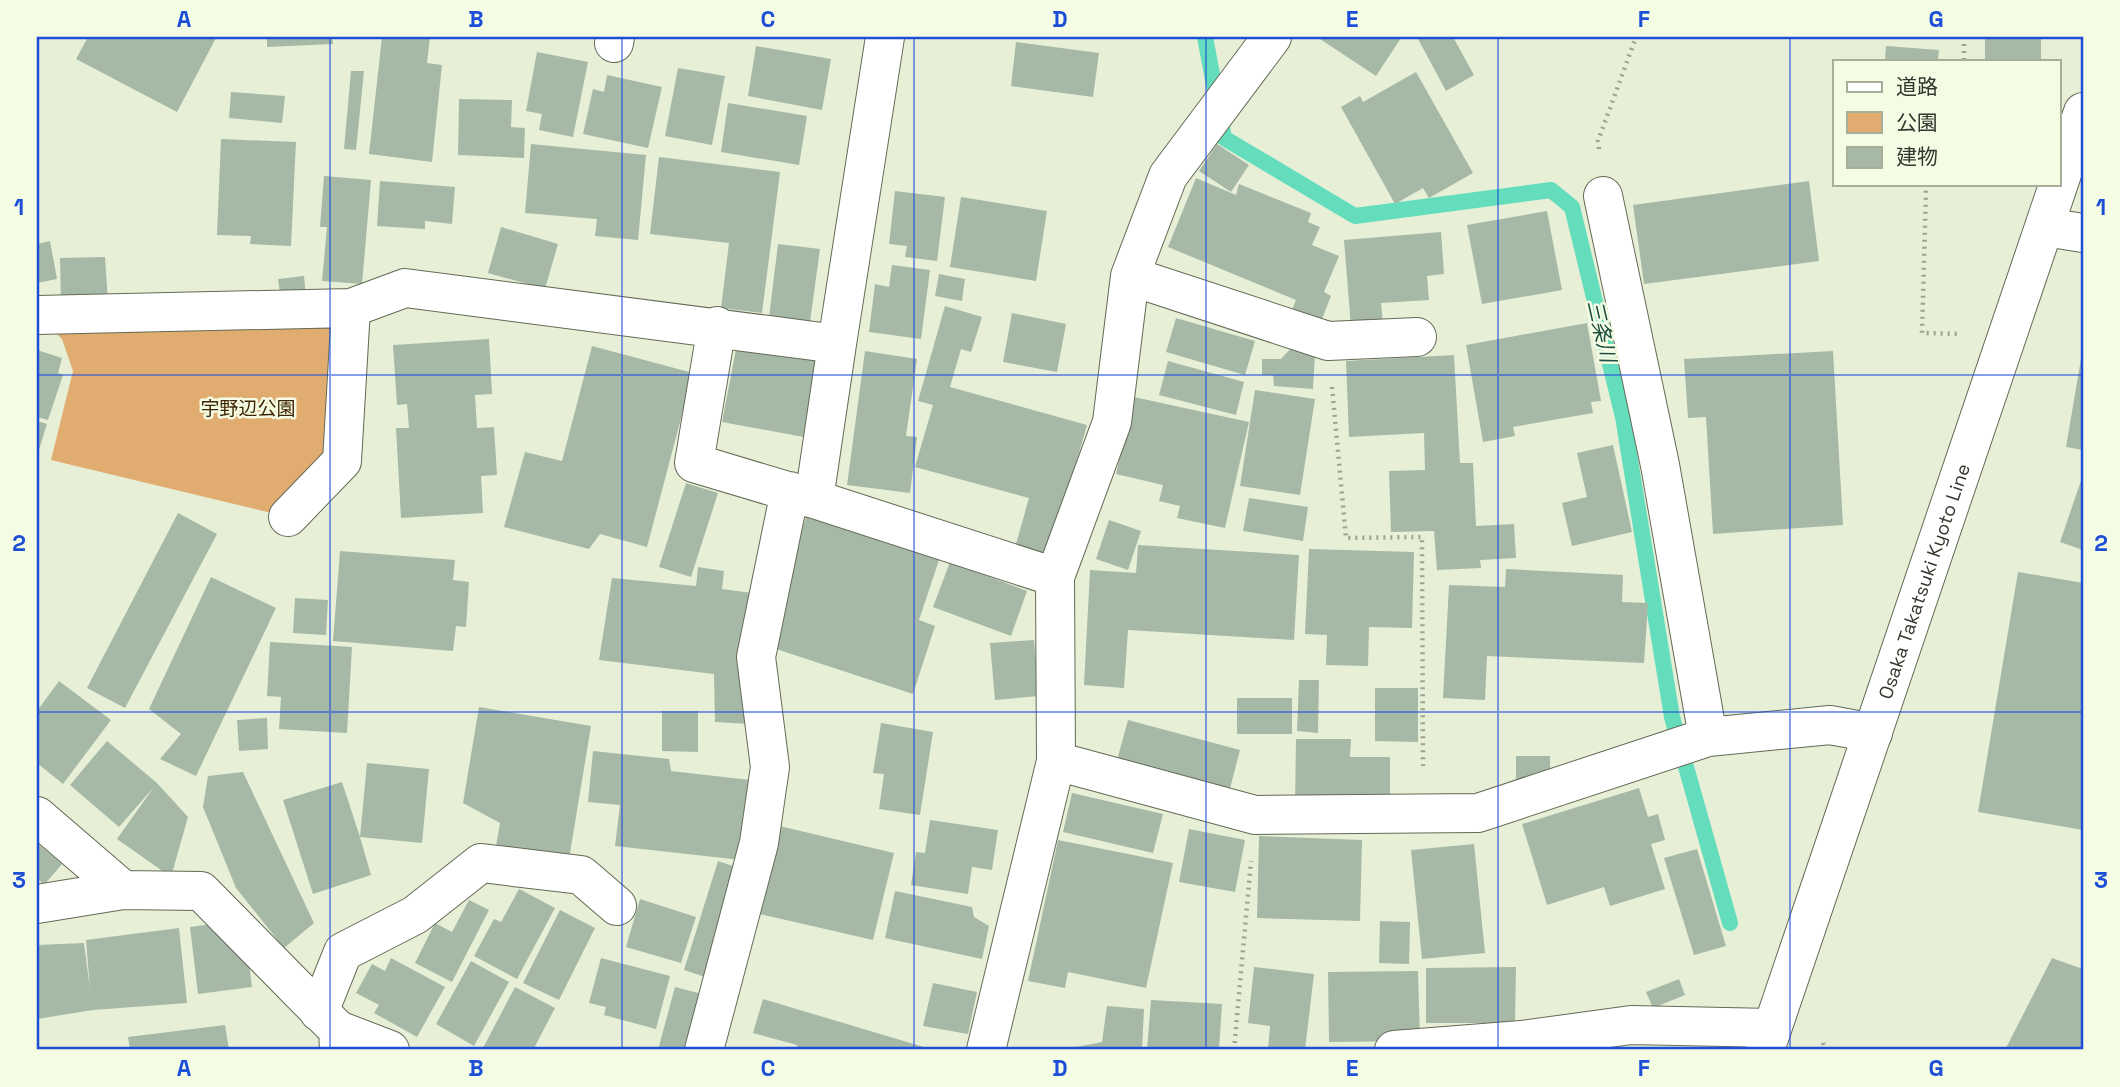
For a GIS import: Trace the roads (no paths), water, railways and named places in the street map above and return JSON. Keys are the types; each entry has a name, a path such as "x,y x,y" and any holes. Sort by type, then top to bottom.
{"street":[{"path":"986,1050 1056,761 1055,578 1112,422 1130,276 1168,176 1272,37"},
{"path":"704,1050 759,843 769,767 756,657 802,495 837,344 876,38"},
{"name":"Osaka Takatsuki Kyoto Line","path":"2060,182 2083,113"},
{"name":"Osaka Takatsuki Kyoto Line","path":"1768,1039 2059,186"},
{"path":"1603,196 1660,465 1708,737"},
{"path":"2045,227 2083,233"},
{"path":"1130,276 1328,341 1417,337"},
{"path":"37,315 351,308 405,288 717,326 837,344"},
{"path":"288,517 342,461 351,308"},
{"path":"717,326 694,463 802,495 1055,578"},
{"path":"1056,761 1255,815 1478,813 1708,737 1830,725 1873,733"},
{"path":"37,816 123,890"},
{"path":"332,1031 343,952 415,915 481,863 581,875 617,906"},
{"path":"37,904 123,890 201,891 332,1031 390,1050"},
{"path":"1394,1050 1522,1040 1631,1024 1768,1039"}],"waterway":[{"name":"三条川","path":"1205,37 1224,138 1355,216 1551,190 1572,207 1623,417 1672,717 1730,923"}],"park label":[{"name":"宇野辺公園","path":"248,408"}]}
